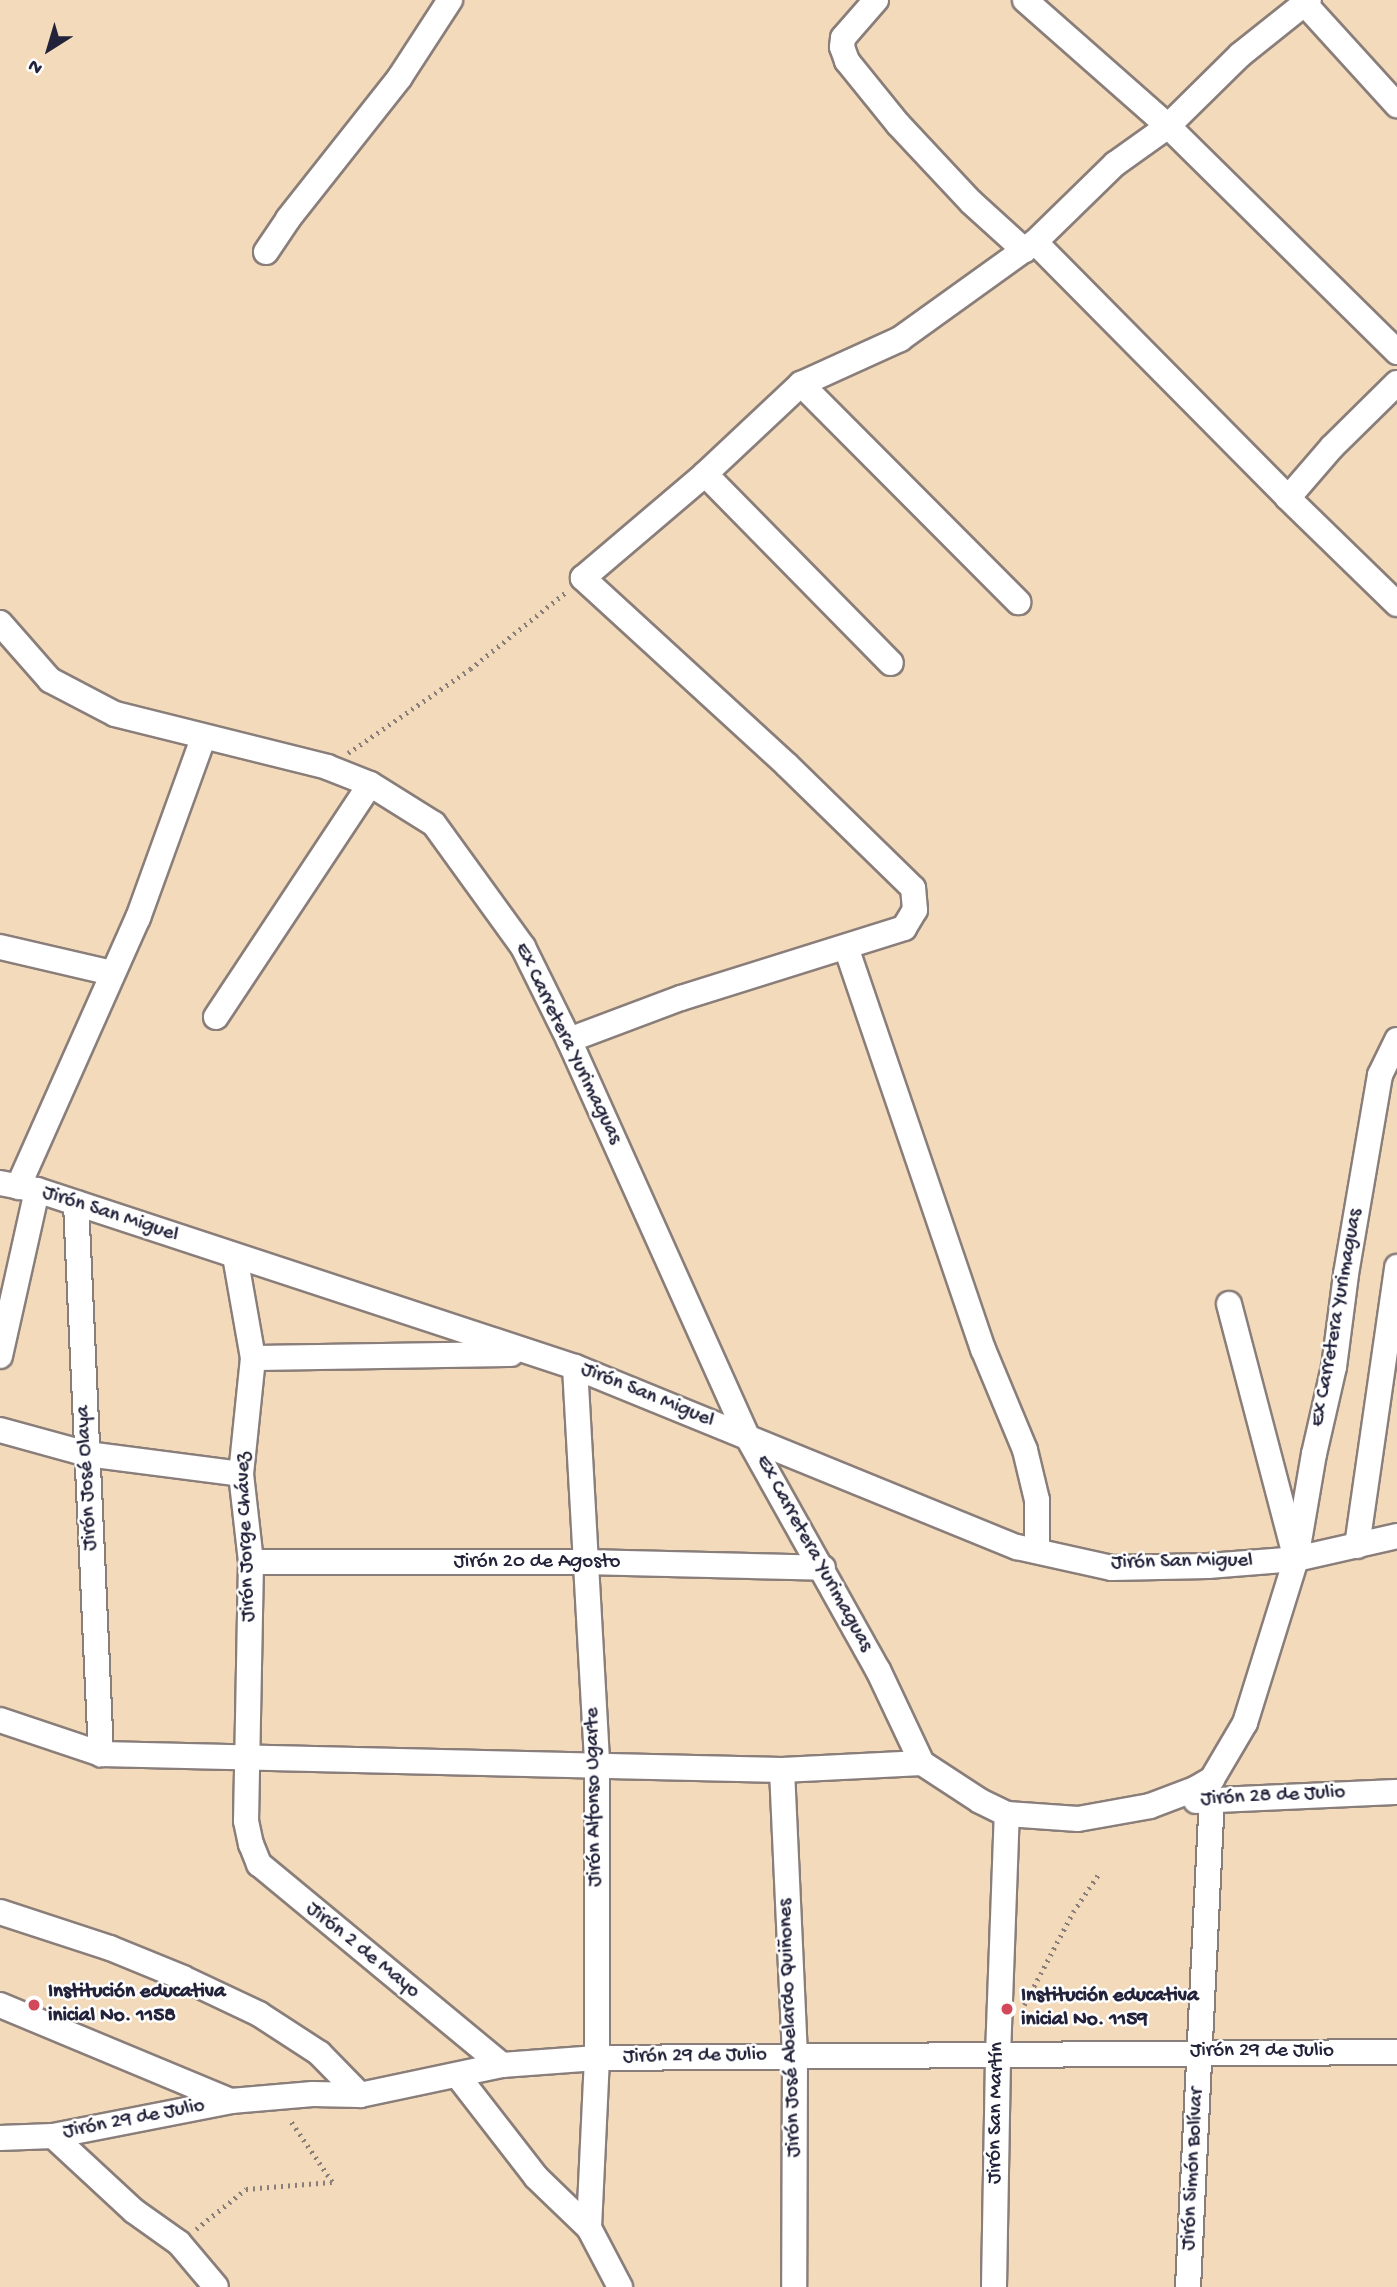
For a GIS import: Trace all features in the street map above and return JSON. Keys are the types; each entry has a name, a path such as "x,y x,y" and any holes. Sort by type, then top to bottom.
{"street":[{"path":"267,253 288,219 400,77 450,0"},
{"path":"876,0 843,38 842,47 847,61 898,124 971,202 1030,246 1397,604"},
{"path":"1025,0 1168,126 1397,352"},
{"path":"569,1040 681,998 904,928 915,910 913,888 787,765 583,578 705,474 801,384 900,339 1030,246 1115,164 1168,126 1240,55 1307,2 1397,105"},
{"path":"1288,498 1332,447 1397,383"},
{"path":"801,384 1018,602"},
{"path":"705,474 891,663"},
{"name":"Ex Carretera Yurimaguas","path":"0,623 50,680 115,714 327,767 370,784 434,824 523,947 569,1040 747,1436 878,1670 922,1763 980,1801 1007,1814 1078,1819 1150,1806 1195,1789 1212,1779 1245,1723 1296,1559 1314,1454 1334,1367 1346,1274 1380,1074 1397,1040"},
{"path":"0,1356 18,1187 138,918 203,738"},
{"path":"216,1017 370,784"},
{"path":"0,947 112,973"},
{"path":"846,947 984,1349 1025,1450 1037,1500 1037,1551"},
{"name":"Jirón San Miguel","path":"18,1187 76,1203 575,1367 1017,1547 1112,1568 1208,1566 1296,1559 1397,1536"},
{"name":"Jirón José Olaya","path":"76,1203 101,1754"},
{"name":"Jirón Jorge Chávez","path":"235,1256 253,1358 241,1474 251,1562 246,1821"},
{"path":"1357,1546 1397,1267"},
{"path":"1229,1304 1296,1559"},
{"path":"253,1358 532,1353"},
{"name":"Jirón Alfonso Ugarte","path":"575,1367 597,1766 597,2058 589,2228"},
{"path":"0,1430 87,1454 241,1474"},
{"name":"Jirón 20 de Agosto","path":"251,1562 584,1562 823,1568"},
{"path":"0,1720 101,1754 782,1770 922,1763"},
{"name":"Jirón José Abelardo Quiñones","path":"782,1770 795,2055 794,2287"},
{"name":"Jirón 28 de Julio","path":"1150,1806 1212,1799 1397,1792"},
{"name":"Jirón Simón Bolívar","path":"1188,2287 1212,1799"},
{"name":"Jirón San Martín","path":"994,2287 998,2055 1007,1814"},
{"name":"Jirón 2 de Mayo","path":"246,1821 259,1864 502,2064"},
{"path":"0,1912 110,1948 183,1978 259,2014 319,2053 360,2095"},
{"path":"0,2006 231,2101"},
{"name":"Jirón 29 de Julio","path":"0,2138 53,2136 231,2101 360,2095 502,2064 597,2058 1199,2051 1397,2052"},
{"path":"457,2075 536,2177 589,2228 620,2287"},
{"path":"53,2136 134,2211 179,2243 216,2287"}],"path":[{"path":"327,767 470,669 583,578"},
{"path":"1023,2007 1073,1912 1098,1875"},
{"path":"179,2243 246,2189 332,2182 274,2097"}],"place":[{"name":"Institución educativa inicial No. 1158","path":"34,2005"},
{"name":"Institución educativa inicial No. 1159","path":"1007,2009"}]}
